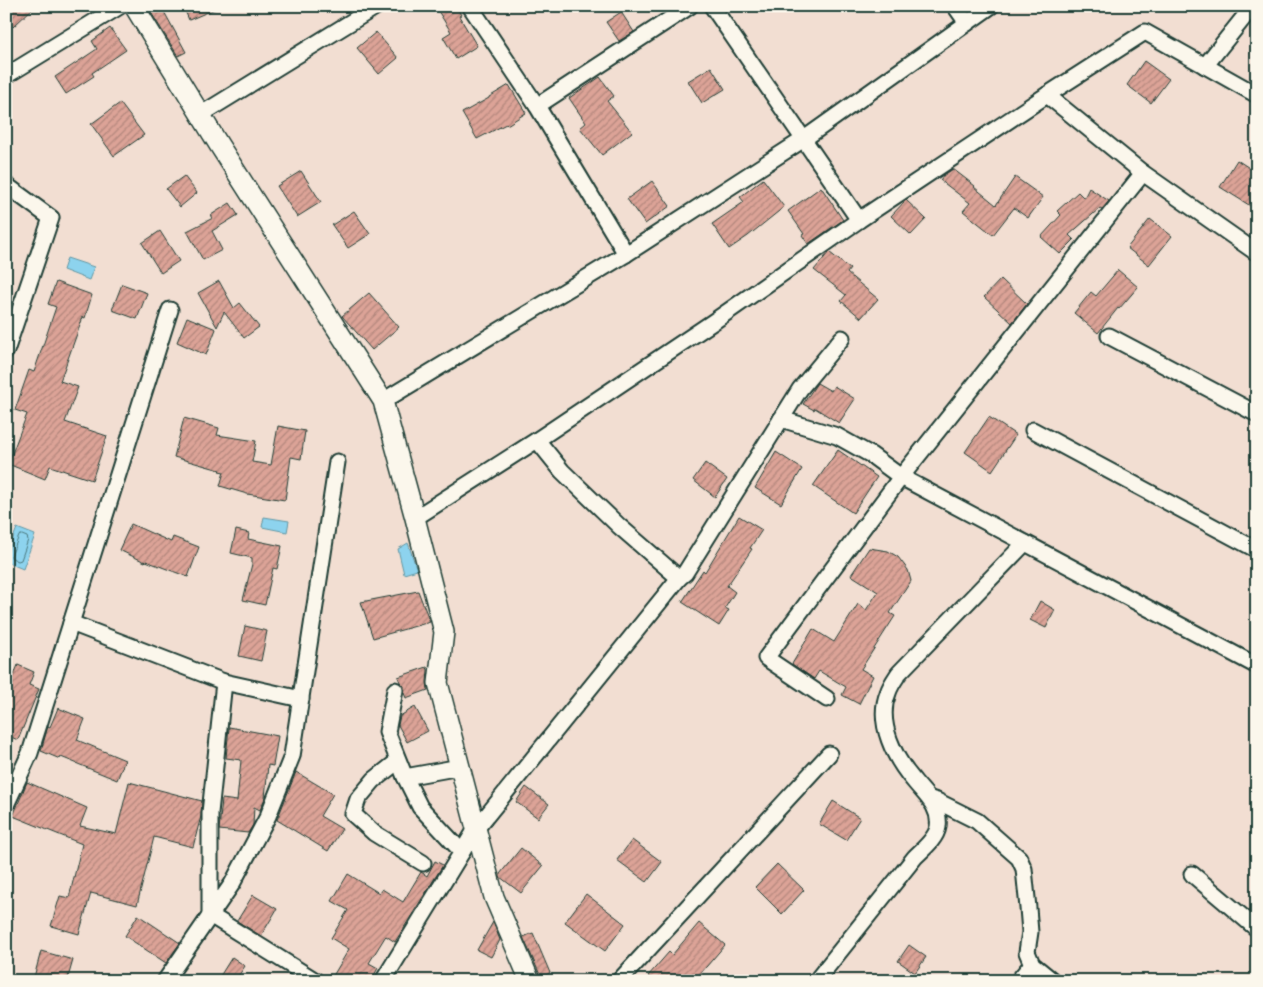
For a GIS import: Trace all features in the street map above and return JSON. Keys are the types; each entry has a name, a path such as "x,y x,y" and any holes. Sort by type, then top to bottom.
{"street":[{"path":"6,71 9,74 120,6"},
{"path":"134,6 200,115 383,401 444,632 438,683 494,897 530,981"},
{"path":"470,6 537,106 626,254"},
{"path":"537,106 690,6"},
{"path":"712,6 859,220"},
{"path":"955,6 967,23"},
{"path":"383,401 626,254 804,139 991,6"},
{"path":"1205,66 1253,6"},
{"path":"200,115 371,8"},
{"path":"415,518 537,440 713,322 859,220 1145,32 1257,95"},
{"path":"1047,95 1143,173 1257,253"},
{"path":"826,700 766,658 901,477 1143,173"},
{"path":"6,185 51,218 6,351"},
{"path":"6,805 30,753 170,310"},
{"path":"1109,336 1257,414"},
{"path":"382,981 476,829 685,573 800,389 842,338"},
{"path":"781,419 838,436 871,455 901,477 1257,666"},
{"path":"1033,430 1257,550"},
{"path":"537,440 562,471 619,526 679,578"},
{"path":"165,981 232,884 268,816 292,756 337,462"},
{"path":"816,981 915,858 932,840 938,828 934,804 913,781 894,752 889,740 884,709 887,693 899,673 1024,543"},
{"path":"71,623 224,682 301,699"},
{"path":"210,916 210,814 224,682"},
{"path":"395,690 386,732 420,807 462,852"},
{"path":"619,981 829,754"},
{"path":"398,761 374,780 358,799 354,814 374,834 424,863"},
{"path":"405,777 460,767"},
{"path":"930,799 977,821 1019,858 1024,869 1028,908 1030,932 1027,952 1032,964 1053,981"},
{"path":"1192,874 1257,929"},
{"path":"210,916 316,981"},
{"path":"1018,981 1032,964"}],"water":[{"path":"67,258 94,267 89,280 63,270"},
{"path":"264,517 289,521 287,532 262,527"},
{"path":"17,528 35,535 23,569 6,562 6,556"},
{"path":"408,543 417,570 404,574 398,549"}],"building":[{"path":"6,6 35,6 13,27 6,20"},
{"path":"147,6 161,6 186,52 178,56"},
{"path":"183,6 222,6 189,20"},
{"path":"435,6 456,6 461,15 459,16 477,46 456,59 443,37 451,32"},
{"path":"621,12 634,32 619,41 606,22"},
{"path":"110,28 126,50 92,73 94,76 66,94 55,77 97,49 92,41"},
{"path":"376,32 398,58 379,74 357,48"},
{"path":"1144,61 1169,79 1151,103 1127,85"},
{"path":"711,67 725,89 702,103 688,81"},
{"path":"600,77 614,96 607,101 632,132 602,155 580,128 586,123 569,98"},
{"path":"509,85 526,113 507,125 477,139 462,113"},
{"path":"120,103 144,135 114,156 91,124"},
{"path":"1237,160 1257,173 1257,210 1220,187"},
{"path":"953,169 996,205 1015,177 1043,197 1028,218 1014,208 993,235 963,211 970,203 940,180"},
{"path":"301,171 321,202 297,217 277,186"},
{"path":"184,176 197,193 180,207 166,189"},
{"path":"763,179 784,207 729,249 712,224 744,202 740,197"},
{"path":"652,181 670,206 645,224 627,199"},
{"path":"821,187 843,220 808,244 802,235 804,234 788,211"},
{"path":"1089,188 1109,201 1102,209 1100,208 1069,235 1074,240 1060,254 1041,237 1061,215 1057,211 1078,192 1084,198"},
{"path":"906,200 926,219 911,235 891,216"},
{"path":"230,203 238,215 212,231 222,250 203,260 187,231 213,218 211,215"},
{"path":"354,211 370,234 348,248 332,225"},
{"path":"1150,219 1172,236 1149,265 1127,248"},
{"path":"160,231 179,261 161,273 142,243"},
{"path":"829,252 850,269 847,273 878,299 861,318 841,301 846,295 814,270"},
{"path":"1118,270 1138,287 1098,333 1074,313 1091,292 1096,296"},
{"path":"1001,279 1027,304 1012,323 984,297"},
{"path":"219,281 234,308 240,303 259,327 244,338 224,312 217,327 198,293"},
{"path":"56,282 92,295 60,381 78,387 65,422 107,436 92,480 50,466 45,479 8,464 27,414 15,410 29,370 34,372 56,307 48,304"},
{"path":"122,284 147,293 137,319 112,310"},
{"path":"369,293 399,327 372,350 342,316"},
{"path":"187,317 216,329 206,355 177,342"},
{"path":"817,383 831,391 834,386 855,399 839,423 815,408 814,410 803,404"},
{"path":"989,417 1016,435 992,471 965,452"},
{"path":"184,418 219,428 217,435 256,441 252,462 271,465 278,426 305,431 301,459 291,457 285,500 247,494 220,486 224,472 174,457"},
{"path":"838,450 877,477 853,513 813,486"},
{"path":"776,452 802,469 781,504 755,488"},
{"path":"705,463 727,479 715,497 693,480"},
{"path":"739,516 762,530 750,548 752,549 727,586 735,592 725,608 729,610 719,626 682,602 703,570 705,572"},
{"path":"131,524 171,542 173,537 199,547 188,577 145,562 119,550"},
{"path":"236,530 249,533 248,539 282,546 277,569 273,568 265,605 243,600 252,558 231,553"},
{"path":"869,548 888,551 898,557 908,570 911,581 890,613 895,616 861,669 873,676 859,704 842,695 846,687 819,671 814,679 792,664 813,629 834,642 858,604 866,610 878,592 851,575"},
{"path":"418,591 430,622 373,638 361,602"},
{"path":"1040,601 1055,610 1046,628 1030,620"},
{"path":"245,626 267,631 261,661 239,656"},
{"path":"18,665 34,672 29,685 39,689 18,740 6,735 6,672 14,675"},
{"path":"427,667 428,690 406,698 404,686 398,677"},
{"path":"415,707 428,731 407,742 398,725 400,716"},
{"path":"58,708 85,719 77,740 125,760 117,780 61,757 60,759 41,751 48,726 50,727"},
{"path":"229,727 278,736 273,766 268,765 265,798 260,810 254,807 253,825 248,833 219,830 222,799 237,801 241,760 226,758"},
{"path":"296,772 333,794 320,816 342,829 328,851 277,820"},
{"path":"27,782 87,808 80,826 116,834 129,782 202,801 201,816 193,847 154,837 137,905 91,893 79,934 51,926 60,896 69,898 82,844 13,816"},
{"path":"526,787 549,804 538,818 516,802"},
{"path":"833,801 860,818 846,840 819,824"},
{"path":"632,840 662,862 647,882 617,860"},
{"path":"521,848 543,866 521,893 500,877 500,874"},
{"path":"435,861 443,865 395,942 386,936 369,963 378,968 371,981 330,981 349,949 331,938 348,910 332,901 348,874 379,893 382,889 403,902 421,872 427,876"},
{"path":"777,864 804,890 782,914 755,887"},
{"path":"586,894 625,924 605,951 565,922"},
{"path":"253,895 277,909 261,936 237,921"},
{"path":"138,915 180,943 166,963 125,936"},
{"path":"493,922 500,940 491,957 477,950"},
{"path":"699,923 725,945 694,981 654,981 648,976 669,952 672,955"},
{"path":"533,933 550,973 541,977 523,937"},
{"path":"909,945 926,957 915,973 898,961"},
{"path":"41,951 73,960 67,981 33,981"},
{"path":"232,957 245,966 235,981 217,981"}]}
